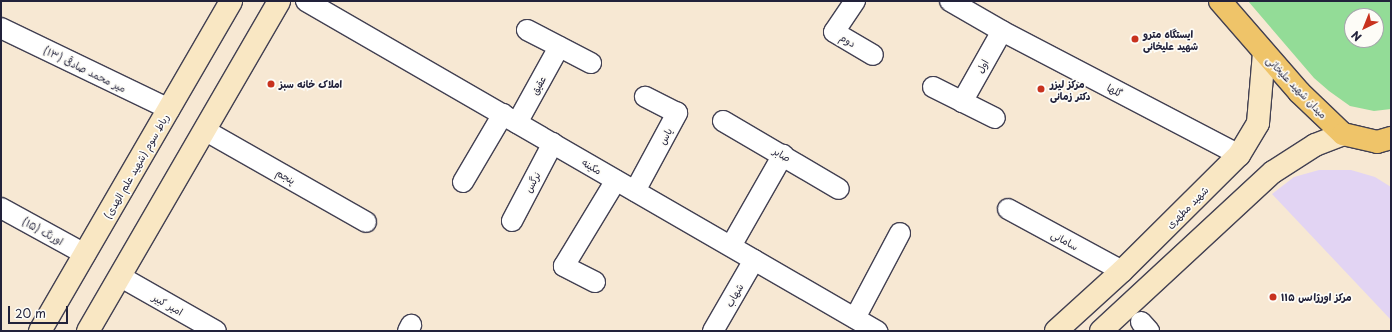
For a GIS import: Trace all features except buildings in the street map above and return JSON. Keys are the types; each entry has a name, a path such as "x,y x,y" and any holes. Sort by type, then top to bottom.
{"main road":[{"name":"رباط سوم (شهید علم الهدی)","path":"40,331 232,1"},
{"path":"88,331 206,131 279,1"},
{"name":"میدان شهید علیخانی","path":"1220,1 1264,53 1343,134"},
{"name":"شهید مطهری","path":"1056,331 1122,271 1239,155 1258,123 1264,53"},
{"path":"1101,331 1273,172 1315,145 1343,134 1386,143"}],"street":[{"name":"مکینه","path":"306,1 877,331"},
{"name":"دوم","path":"854,1 834,32 873,55"},
{"name":"گلها","path":"950,1 1002,31 1239,155"},
{"name":"میر محمد صادقی (۱۳)","path":"1,28 169,109"},
{"path":"527,30 591,64"},
{"name":"اول","path":"962,102 1002,31"},
{"name":"عقیق","path":"463,182 510,119 559,47"},
{"path":"933,87 995,118"},
{"name":"یاس","path":"635,191 677,113 645,97"},
{"name":"صابر","path":"723,121 840,189"},
{"name":"پنجم","path":"206,131 366,222"},
{"name":"نرگس","path":"512,221 553,143"},
{"path":"731,246 783,155"},
{"path":"595,282 564,266 616,180"},
{"name":"اورنگ (۱۵)","path":"1,208 85,254"},
{"name":"سامانی","path":"1008,209 1122,271"},
{"path":"855,318 900,233"},
{"name":"شهاب","path":"713,331 754,260"},
{"name":"امیر کبیر","path":"121,276 216,331"}],"shaded area":[{"path":"1319,170 1351,170 1375,177 1391,187 1391,320 1272,194 1294,177"}],"green space":[{"path":"1248,1 1391,1 1391,109 1374,111 1350,106 1314,78"}],"place":[{"name":"ایستگاه مترو شهید علیخانی","path":"1135,39"},
{"name":"املاک خانه سبز","path":"271,84"},
{"name":"مرکز لیزر دکتر زمانی","path":"1041,89"},
{"name":"مرکز اورژانس ۱۱۵","path":"1273,297"}]}
